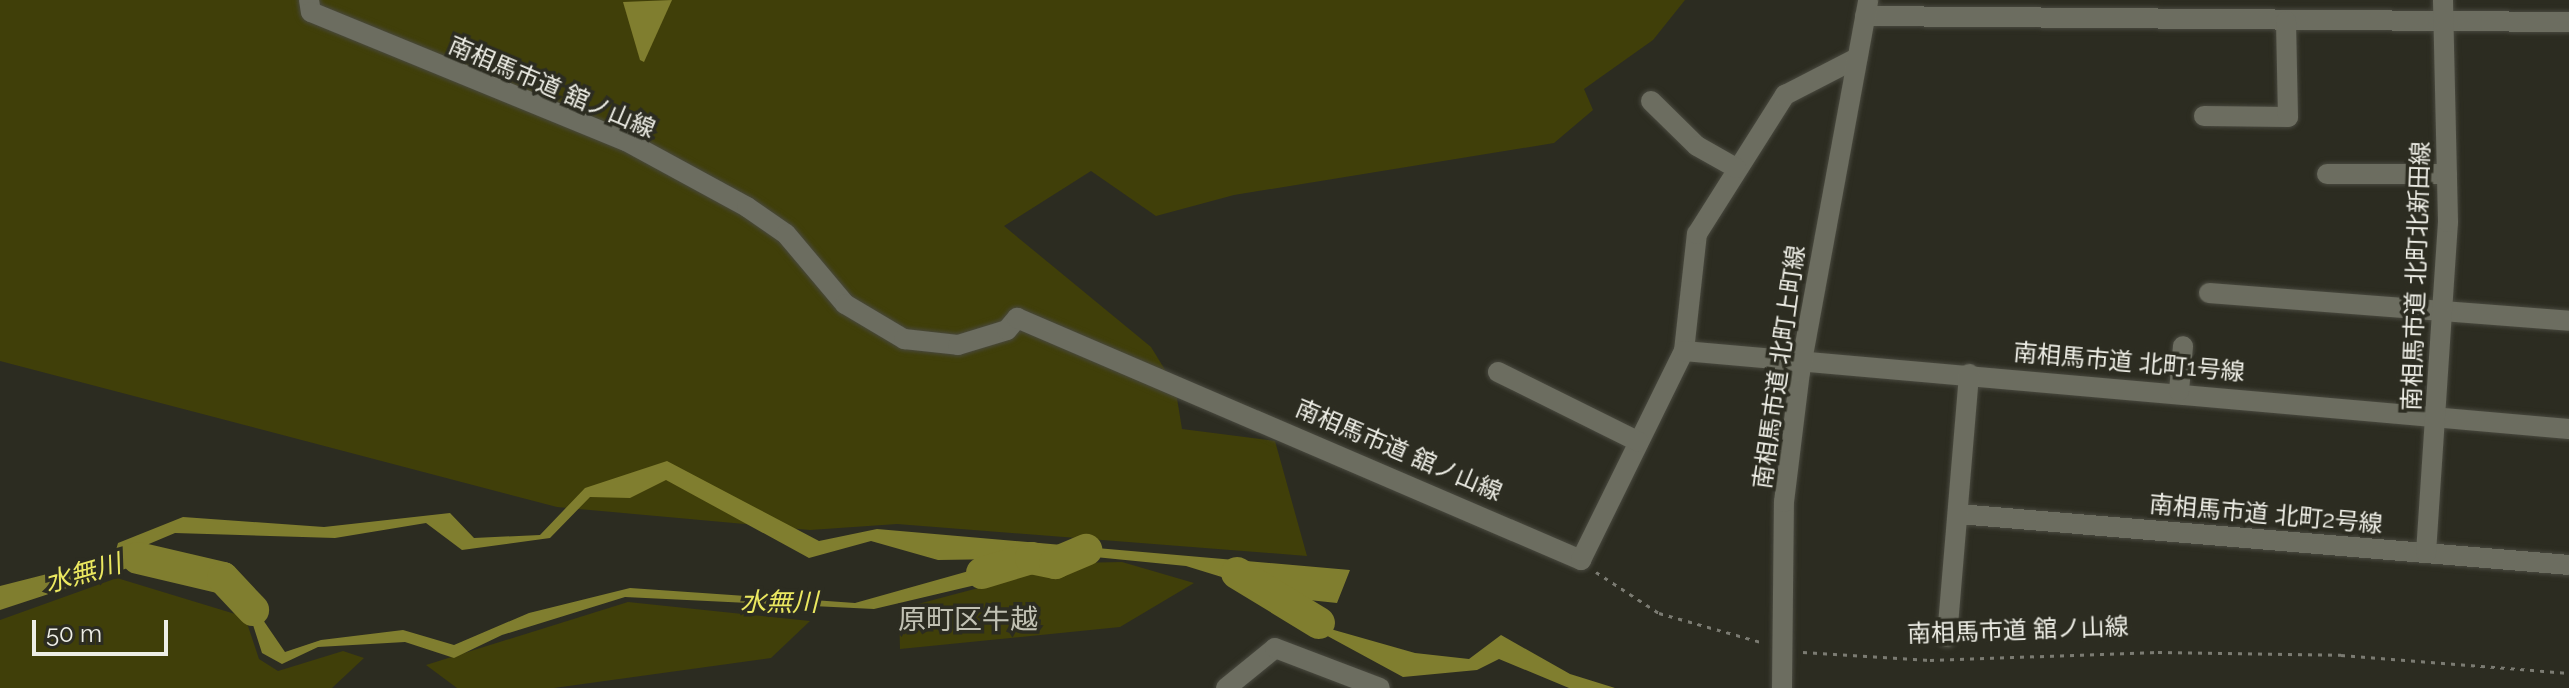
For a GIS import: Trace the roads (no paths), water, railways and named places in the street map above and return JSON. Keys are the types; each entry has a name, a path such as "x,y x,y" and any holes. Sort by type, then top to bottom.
{"street":[{"name":"南相馬市道 舘ノ山線","path":"309,0 311,12 626,141 747,207 786,234 845,304 904,339 958,345 1007,330 1017,318 1581,560 1639,442"},
{"name":"南相馬市道 北町北新田線","path":"2426,553 2444,311 2447,174 2443,0"},
{"path":"1866,8 2139,9 2286,21 2444,24 2569,22"},
{"name":"南相馬市道 北町上町線","path":"1782,688 1784,502 1802,359 1866,8"},
{"path":"2204,116 2288,117 2286,21"},
{"path":"1498,372 1639,442 1684,351 1692,250 1736,168 1785,95 1857,58"},
{"path":"1651,101 1697,146 1736,168"},
{"path":"2327,174 2447,174"},
{"path":"2209,293 2569,321"},
{"path":"2179,391 2183,346"},
{"name":"南相馬市道 北町1号線","path":"1684,351 2179,391 2569,429"},
{"path":"1947,637 1969,374"},
{"name":"南相馬市道 北町2号線","path":"1958,514 2569,565"},
{"path":"1226,688 1275,648 1380,688"}],"water":[{"path":"672,0 644,62 640,60 623,2"},
{"path":"667,461 819,541 877,529 1350,570 1337,603 1290,598 1327,628 1415,653 1469,659 1501,635 1570,674 1615,688 1569,688 1499,659 1477,670 1403,677 1298,620 1280,595 1186,566 1095,557 874,609 625,597 502,635 454,658 405,642 318,647 282,664 262,653 246,603 197,572 140,564 0,610 0,586 114,557 118,543 183,517 324,527 450,513 474,538 540,535 585,488","holes":["666,480 809,558 871,541 938,560 1061,558 1001,562 855,603 813,600 795,589 789,599 630,588 529,613 454,645 403,630 321,640 285,652 248,598 212,570 125,554 175,533 335,538 426,523 462,550 550,538 590,497 630,498"]}],"waterway":[{"name":"水無川","path":"982,573 1031,558 1055,563 1086,550"},
{"name":"水無川","path":"138,558 223,578 253,610"},
{"name":"水無川","path":"1237,573 1319,623"}],"district":[{"name":"原町区牛越","path":"968,620"}]}
